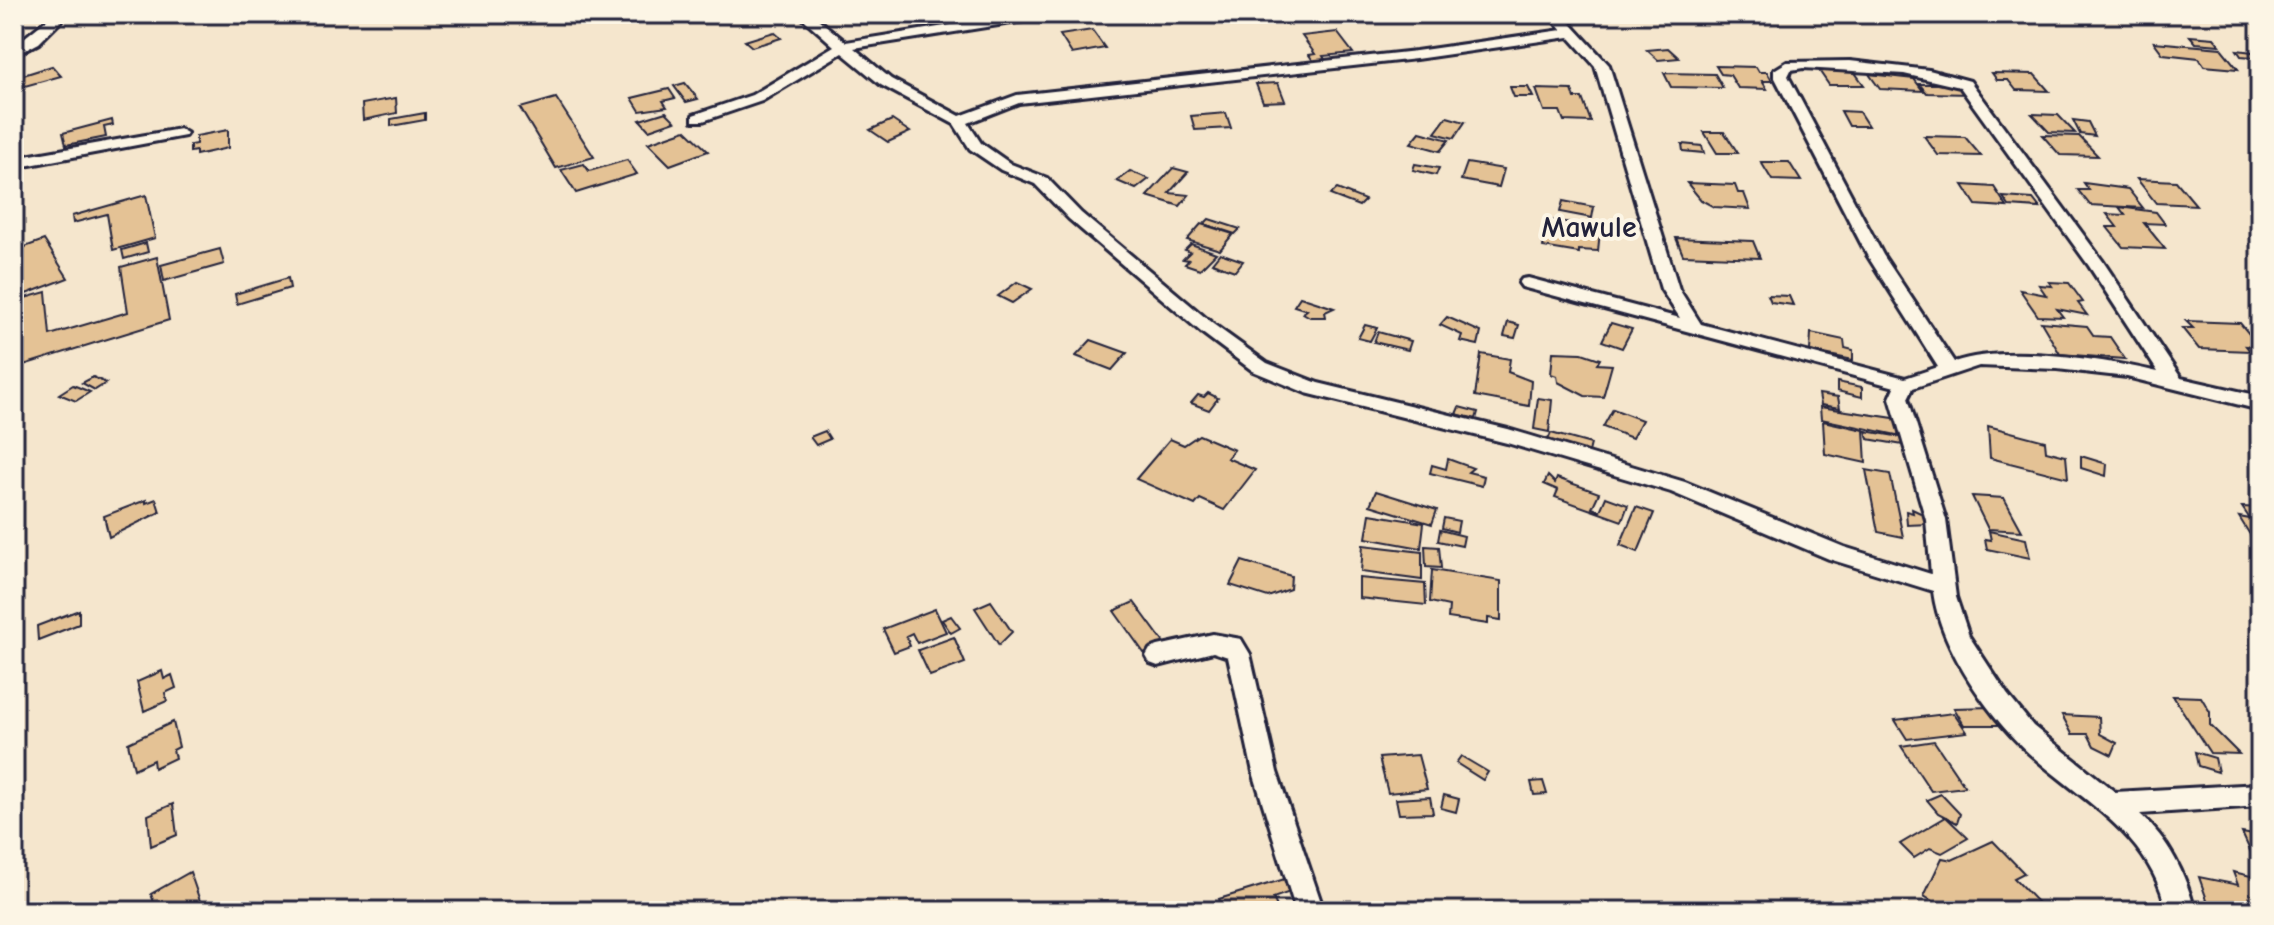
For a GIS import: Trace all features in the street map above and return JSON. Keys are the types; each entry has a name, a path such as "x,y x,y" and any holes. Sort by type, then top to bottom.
{"street":[{"path":"14,52 34,40 62,14"},
{"path":"804,14 886,82 959,121 975,146 1006,167 1041,181 1075,216 1207,328 1260,367 1313,388 1508,436 1678,487 1837,553 1940,585"},
{"path":"698,118 757,98 844,46 1043,14"},
{"path":"1555,14 1602,65 1670,289 1696,329"},
{"path":"959,121 1017,99 1416,55 1573,32"},
{"path":"1949,369 1875,255 1781,76 1781,70 1787,66 1938,73 1965,84 2096,264 2174,382"},
{"path":"14,163 180,133"},
{"path":"1528,283 1906,384 1978,360 2057,363 2127,371 2260,403"},
{"path":"1906,384 1899,398 1943,553 1940,585 1943,605 1960,641 2023,732 2063,768 2115,804 2154,847 2180,897 2181,911"},
{"path":"1158,656 1213,643 1233,646 1239,654 1259,748 1310,911"},
{"path":"2115,804 2260,795"}],"building":[{"path":"1168,14 1198,14 1200,17 1172,21"},
{"path":"1092,30 1105,48 1072,54 1060,35"},
{"path":"774,32 781,38 752,47 745,41"},
{"path":"1337,32 1353,53 1323,56 1326,61 1314,62 1309,55 1315,54 1302,36"},
{"path":"2190,36 2214,38 2220,45 2196,43"},
{"path":"2154,42 2221,48 2238,69 2204,66 2199,58 2163,54"},
{"path":"1668,48 1679,58 1658,60 1647,50"},
{"path":"2237,50 2260,53 2260,63 2252,57 2241,56"},
{"path":"52,66 61,76 14,89 14,78"},
{"path":"1716,66 1756,67 1759,72 1767,72 1772,81 1762,81 1767,89 1738,88 1730,75 1721,74"},
{"path":"1818,69 1853,70 1864,85 1829,85"},
{"path":"1664,73 1715,74 1723,88 1671,87"},
{"path":"1992,73 2034,74 2049,91 2016,90 2008,80 1997,80"},
{"path":"1869,74 1914,79 1923,91 1880,89"},
{"path":"685,83 698,99 686,102 674,86"},
{"path":"1278,83 1285,101 1263,102 1256,84"},
{"path":"1919,84 1960,84 1968,94 1927,93"},
{"path":"1510,87 1528,87 1533,97 1514,97"},
{"path":"669,89 675,98 663,101 667,107 640,111 632,98"},
{"path":"1536,89 1572,90 1575,98 1582,98 1591,122 1564,121 1560,111 1544,111"},
{"path":"396,98 397,113 363,120 362,104"},
{"path":"556,98 594,157 556,168 520,108"},
{"path":"1841,111 1859,112 1868,126 1849,126"},
{"path":"666,112 675,121 649,130 640,120"},
{"path":"425,113 425,120 391,126 391,119"},
{"path":"1226,113 1231,128 1195,130 1191,116"},
{"path":"2032,114 2058,115 2075,133 2049,132"},
{"path":"1447,117 1465,122 1454,138 1435,133"},
{"path":"112,120 113,125 104,127 106,137 66,145 63,133"},
{"path":"892,120 910,132 888,142 870,130"},
{"path":"2073,120 2088,122 2095,136 2080,134"},
{"path":"228,130 228,148 196,155 196,151 190,152 190,145 196,144 196,136"},
{"path":"686,130 708,151 670,165 648,143"},
{"path":"1420,132 1449,140 1440,151 1411,143"},
{"path":"1704,132 1724,132 1738,153 1717,153"},
{"path":"2042,135 2079,136 2098,156 2060,155"},
{"path":"1924,136 1965,137 1981,156 1938,155"},
{"path":"1682,144 1702,146 1704,153 1683,151"},
{"path":"627,160 637,174 576,193 561,170 584,164 589,171"},
{"path":"1761,162 1789,162 1801,181 1772,180"},
{"path":"1467,163 1504,169 1499,187 1461,180"},
{"path":"1415,164 1439,168 1436,175 1413,170"},
{"path":"1173,168 1188,172 1169,193 1189,195 1180,206 1147,196"},
{"path":"1130,171 1149,179 1136,189 1117,181"},
{"path":"2137,179 2176,181 2196,205 2156,203"},
{"path":"1687,183 1735,185 1738,193 1744,193 1750,209 1714,207 1701,200"},
{"path":"2084,183 2128,189 2143,208 2090,205 2078,190 2089,190"},
{"path":"1963,185 1994,187 2007,207 1976,205"},
{"path":"1337,189 1365,200 1359,206 1330,195"},
{"path":"146,195 155,238 113,250 107,214 73,223 72,216"},
{"path":"2003,197 2033,199 2040,208 2009,206"},
{"path":"1563,201 1594,207 1592,218 1560,212"},
{"path":"2119,207 2156,212 2165,224 2144,223 2165,249 2123,247 2107,227 2117,227 2107,214 2125,215"},
{"path":"1209,219 1240,229 1235,234 1204,224"},
{"path":"1548,220 1581,224 1580,227 1600,231 1598,251 1579,250 1579,253 1543,247"},
{"path":"1201,224 1233,234 1220,250 1187,240"},
{"path":"1676,238 1753,241 1760,258 1683,255"},
{"path":"44,240 68,278 26,294 14,274 14,251"},
{"path":"146,243 148,252 124,259 122,250"},
{"path":"1191,244 1216,253 1200,269 1185,264 1189,260 1183,259 1190,252 1185,250"},
{"path":"220,249 224,264 164,281 161,265"},
{"path":"1220,253 1243,261 1235,271 1212,263"},
{"path":"157,257 169,320 14,368 14,301 46,292 50,335 128,312 121,267"},
{"path":"288,278 290,288 237,304 235,294"},
{"path":"1017,282 1032,289 1012,303 998,296"},
{"path":"2049,282 2069,283 2083,302 2078,303 2087,315 2057,309 2063,317 2038,316 2020,290 2046,295 2039,285 2052,286"},
{"path":"1768,295 1789,296 1793,305 1771,302"},
{"path":"1300,297 1334,308 1325,312 1326,317 1310,317 1303,313 1307,310 1294,306"},
{"path":"1447,317 1481,332 1478,345 1460,341 1462,335 1440,325"},
{"path":"2186,321 2240,323 2260,347 2246,346 2250,351 2199,349 2182,328 2193,328"},
{"path":"1508,322 1519,325 1515,338 1504,336"},
{"path":"2041,322 2087,326 2094,336 2110,337 2125,359 2060,354"},
{"path":"1611,323 1632,329 1622,348 1602,341"},
{"path":"1365,325 1377,328 1370,341 1358,338"},
{"path":"1378,332 1411,341 1408,350 1374,342"},
{"path":"1811,333 1844,340 1845,348 1853,350 1853,360 1810,351"},
{"path":"1091,340 1127,353 1112,370 1076,356"},
{"path":"1553,352 1582,353 1600,359 1597,364 1612,365 1603,397 1585,396 1558,382 1557,376 1551,374"},
{"path":"1481,354 1510,359 1508,372 1531,381 1529,406 1475,396"},
{"path":"93,377 106,383 95,390 82,383"},
{"path":"1837,382 1862,387 1862,397 1837,391"},
{"path":"73,385 90,392 76,401 59,394"},
{"path":"1208,393 1218,398 1209,410 1191,403 1198,395 1204,397"},
{"path":"1819,394 1838,397 1840,408 1821,405"},
{"path":"1538,398 1552,400 1549,432 1534,429"},
{"path":"1459,407 1478,412 1476,419 1456,414"},
{"path":"1820,407 1900,419 1906,437 1821,419"},
{"path":"1613,409 1642,420 1632,438 1603,427"},
{"path":"1823,421 1864,430 1866,463 1825,454"},
{"path":"1988,426 2045,441 2046,451 2066,456 2068,478 1990,458"},
{"path":"825,431 830,439 816,445 810,437"},
{"path":"1866,431 1907,438 1909,446 1868,439"},
{"path":"1551,433 1591,444 1589,452 1548,440"},
{"path":"1199,435 1234,450 1227,458 1255,470 1224,510 1200,499 1195,505 1136,479 1170,439 1184,445"},
{"path":"2081,456 2107,464 2106,476 2081,468"},
{"path":"1448,459 1473,468 1468,472 1484,476 1482,486 1430,473 1432,465 1446,469"},
{"path":"1866,470 1890,474 1903,537 1878,532"},
{"path":"1548,476 1555,483 1557,478 1599,493 1592,508 1600,511 1606,497 1628,505 1622,521 1555,497 1558,490 1544,484"},
{"path":"1376,491 1437,510 1432,524 1370,505"},
{"path":"1972,496 2004,498 2022,531 1988,529"},
{"path":"156,499 160,512 109,537 104,516"},
{"path":"1636,507 1654,513 1638,552 1620,545"},
{"path":"2242,507 2260,508 2260,540 2252,538 2239,517 2250,519"},
{"path":"1912,509 1927,516 1929,524 1907,525 1906,511 1913,513"},
{"path":"1370,514 1424,523 1421,548 1366,538"},
{"path":"1444,518 1459,521 1457,532 1442,528"},
{"path":"1440,530 1464,536 1462,546 1438,541"},
{"path":"1989,531 2026,539 2030,558 1987,549 1985,539 1991,540"},
{"path":"1363,545 1422,552 1422,580 1361,572"},
{"path":"1425,546 1439,547 1441,568 1426,567"},
{"path":"1242,561 1291,576 1290,589 1268,597 1230,585"},
{"path":"1432,570 1501,581 1501,620 1488,618 1488,624 1448,618 1449,606 1430,602"},
{"path":"1359,578 1425,584 1426,605 1359,598"},
{"path":"991,601 1012,632 999,645 975,608"},
{"path":"1134,602 1164,643 1144,653 1114,611"},
{"path":"935,609 946,632 917,643 912,633 906,636 910,646 894,652 883,629"},
{"path":"79,610 79,624 38,640 37,626"},
{"path":"951,616 960,628 951,633 942,620"},
{"path":"954,637 965,663 930,676 918,650"},
{"path":"162,671 164,679 172,675 176,688 165,693 167,701 144,711 137,682"},
{"path":"2173,696 2201,697 2210,712 2210,725 2239,754 2210,753"},
{"path":"1993,707 2004,725 1964,725 1954,708"},
{"path":"1954,713 1967,732 1907,739 1895,720"},
{"path":"2062,715 2099,717 2100,734 2117,743 2112,755 2094,746 2088,734 2072,734"},
{"path":"173,722 179,747 173,750 175,758 154,768 153,760 134,769 128,743"},
{"path":"1934,741 1965,787 1931,791 1901,746"},
{"path":"2195,752 2215,758 2218,772 2198,766"},
{"path":"1418,755 1427,789 1388,793 1379,758"},
{"path":"1461,756 1488,772 1483,780 1456,763"},
{"path":"1543,781 1547,794 1534,795 1531,782"},
{"path":"1941,794 1960,814 1957,823 1938,813 1927,800"},
{"path":"1444,795 1459,799 1456,812 1441,808"},
{"path":"1430,797 1433,813 1399,814 1396,799"},
{"path":"173,804 177,835 151,846 148,815"},
{"path":"1946,817 1968,838 1942,853 1930,848 1914,858 1900,844"},
{"path":"2242,833 2260,836 2260,868 2258,868"},
{"path":"1993,841 2024,873 2014,878 2038,903 2022,911 1949,911 1924,896 1942,858 1952,860"},
{"path":"190,872 200,901 182,911 157,911 151,894"},
{"path":"2233,872 2260,878 2260,911 2211,911 2199,877 2238,885"},
{"path":"1288,878 1293,891 1273,898 1278,909 1224,911 1219,899"}],"district":[{"name":"Mawule","path":"1589,227"}]}
